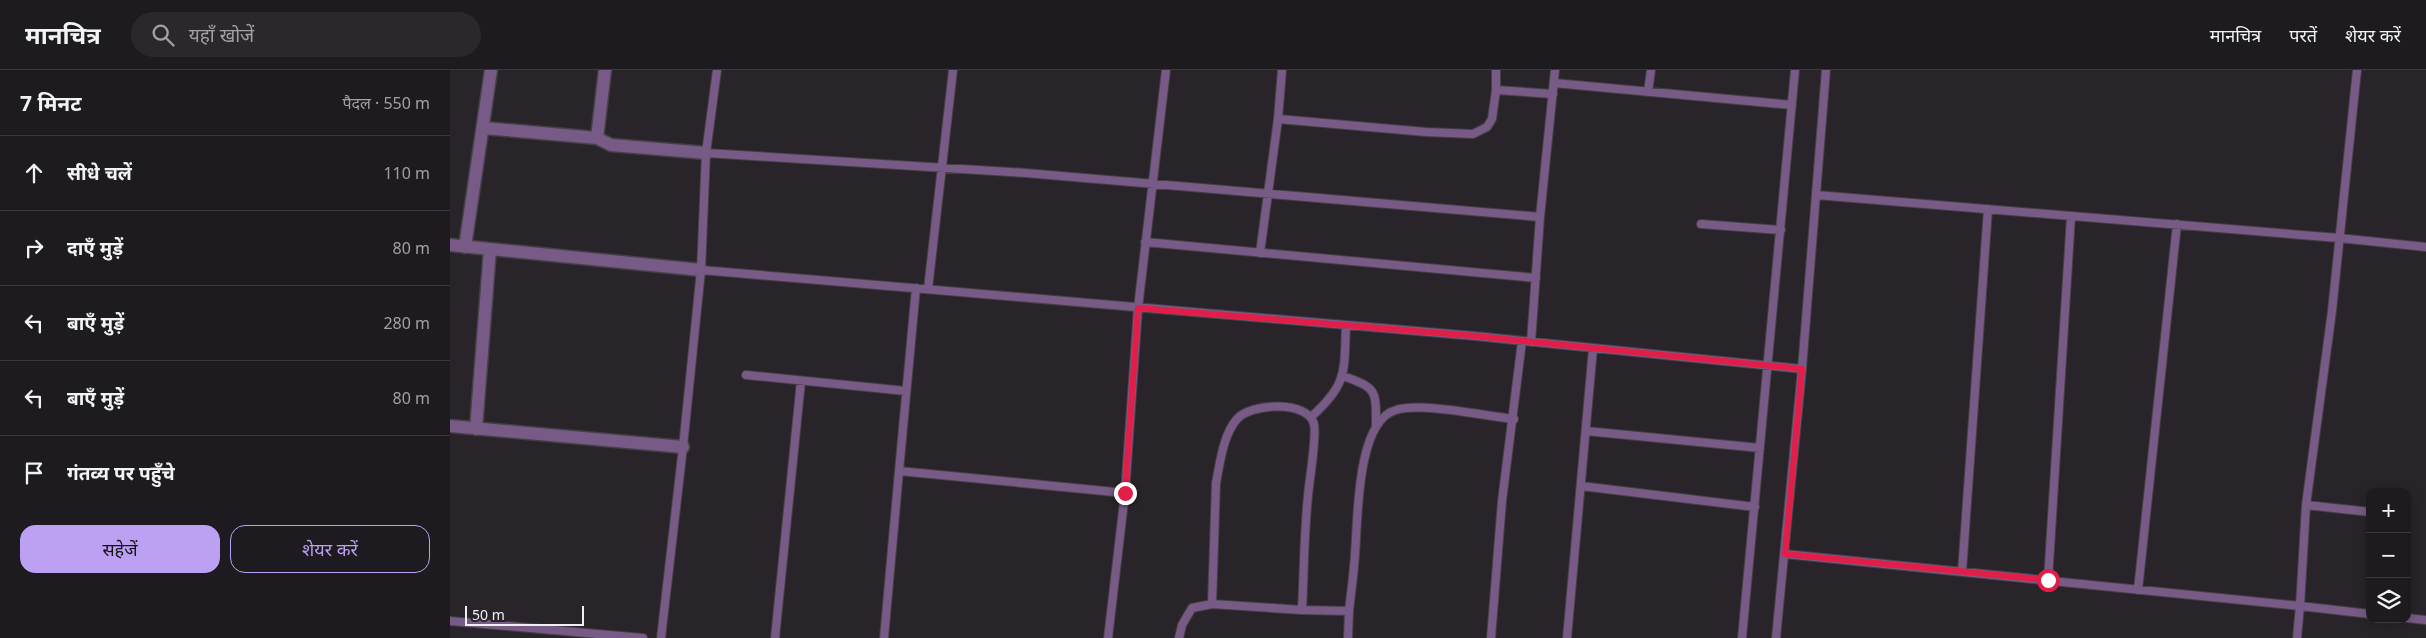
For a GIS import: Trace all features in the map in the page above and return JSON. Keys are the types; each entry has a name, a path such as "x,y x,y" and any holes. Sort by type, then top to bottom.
{"street":[{"path":"465,246 492,70"},
{"path":"597,138 605,70"},
{"path":"484,128 597,138 611,145 706,153"},
{"path":"450,245 700,270"},
{"path":"476,429 490,249"},
{"path":"450,426 683,447"}],"lane":[{"path":"660,638 683,447 700,270 706,153 717,70"},
{"path":"928,289 953,70"},
{"path":"1108,638 1125,493 1138,308 1166,70"},
{"path":"1260,253 1278,120 1282,70"},
{"path":"1278,120 1473,134 1487,127 1492,119 1496,90 1496,70 1487,70"},
{"path":"1531,342 1540,217 1555,70"},
{"path":"1648,92 1651,70"},
{"path":"1742,638 1796,70"},
{"path":"1776,638 1802,369 1826,70"},
{"path":"2297,638 2306,505 2349,166 2357,70"},
{"path":"1554,83 1792,105"},
{"path":"1496,90 1553,94"},
{"path":"706,153 941,167 1540,217"},
{"path":"1816,195 2177,224 2426,247"},
{"path":"1962,572 1988,209"},
{"path":"2048,580 2072,216"},
{"path":"1701,224 1781,230"},
{"path":"2138,590 2177,224"},
{"path":"1146,242 1536,278"},
{"path":"700,270 1346,325 1802,369"},
{"path":"884,638 916,288"},
{"path":"1311,417 1331,399 1343,376 1346,325"},
{"path":"1491,638 1502,501 1514,419 1522,341"},
{"path":"1567,638 1593,348"},
{"path":"746,375 906,391"},
{"path":"1343,376 1367,384 1376,397 1376,425"},
{"path":"775,638 801,381"},
{"path":"1348,638 1359,497 1370,440 1376,425 1385,414 1396,409 1418,407 1514,419"},
{"path":"1212,604 1216,483 1219,464 1232,428 1246,412 1258,408 1295,408 1311,417 1315,432 1308,498 1302,610"},
{"path":"1586,431 1760,448"},
{"path":"899,471 1125,493"},
{"path":"1582,486 1755,507"},
{"path":"2306,505 2366,512"},
{"path":"1785,554 2366,614"},
{"path":"1180,638 1182,625 1192,608 1212,604 1349,611"},
{"path":"2411,618 2426,620"},
{"path":"450,621 643,638"}],"route":[{"path":"1125,493 1138,308 1475,336 1802,369 1785,554 2048,580"}]}
